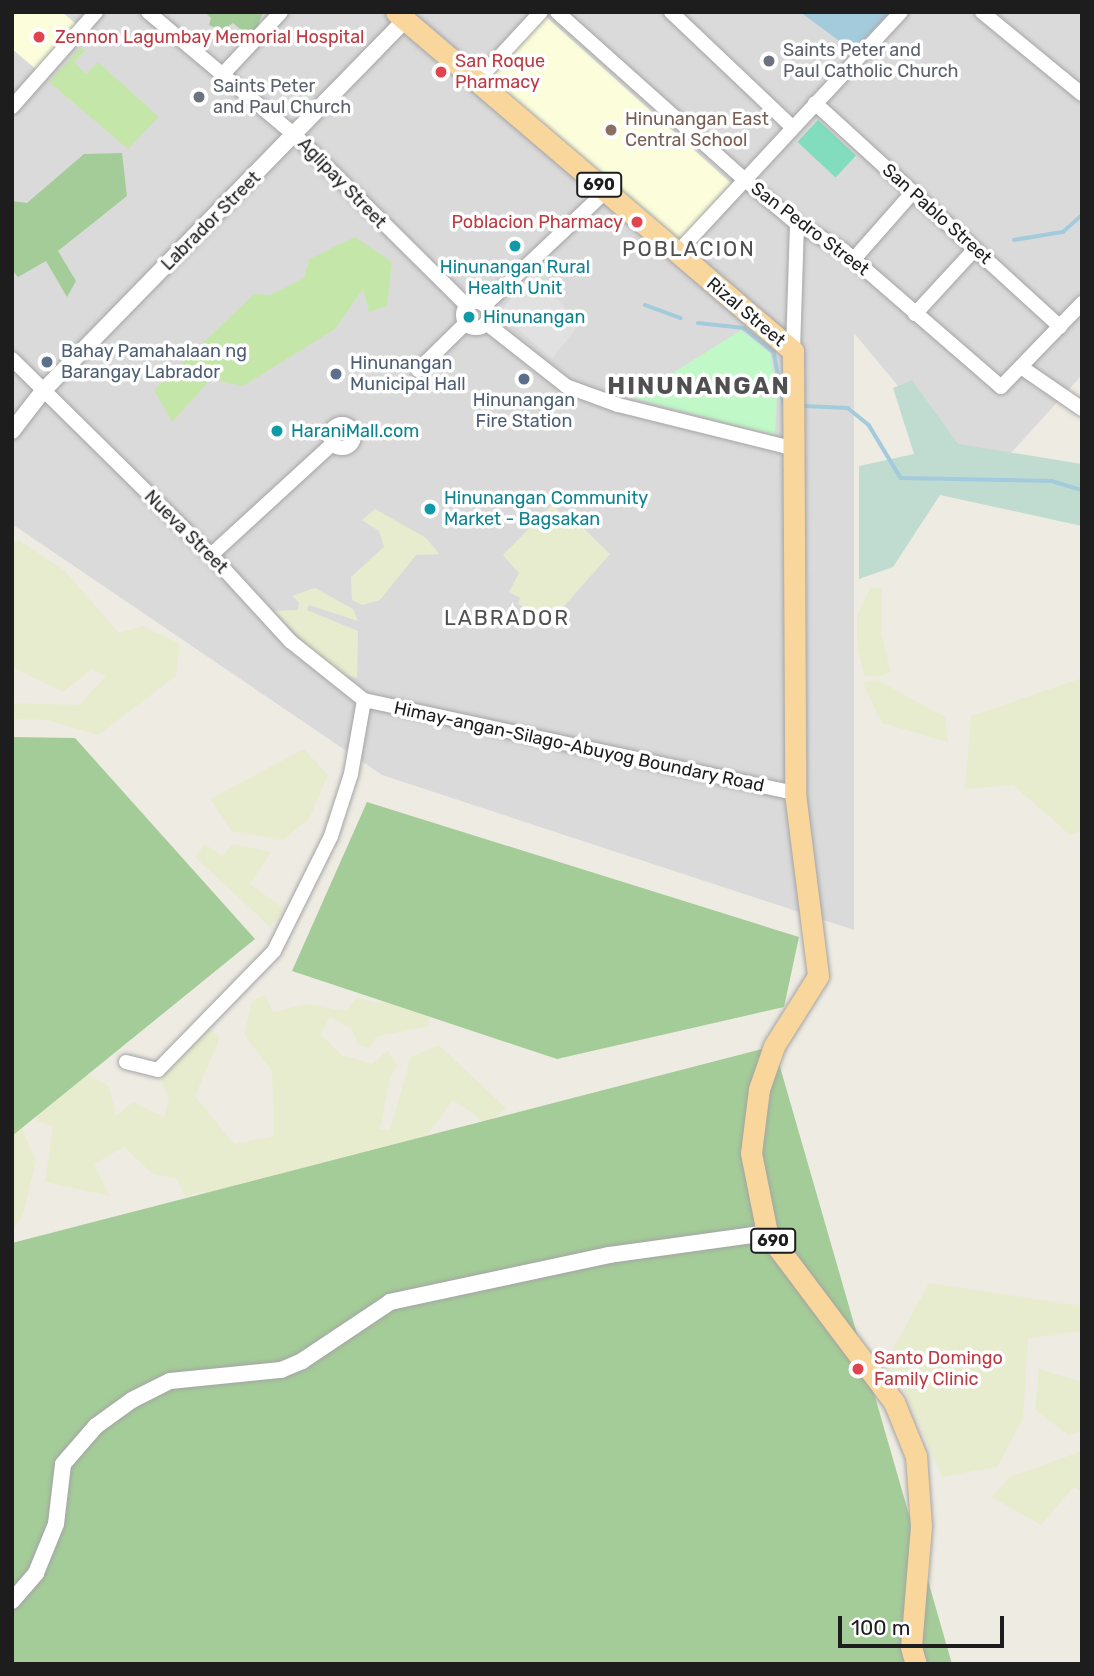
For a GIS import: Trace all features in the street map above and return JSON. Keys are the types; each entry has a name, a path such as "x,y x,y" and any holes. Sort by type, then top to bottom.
{"main road":[{"name":"Rizal Street","path":"404,15 793,351 795,793"},
{"name":"690","path":"795,793 818,976 774,1046 759,1089 751,1153 767,1233 894,1402 916,1456 921,1526 911,1647 916,1664"}],"street":[{"path":"12,107 96,12"},
{"name":"Aglipay Street","path":"148,12 296,136 466,305"},
{"path":"224,73 281,12"},
{"path":"477,80 541,12"},
{"name":"San Pedro Street","path":"557,12 797,224 854,259 1001,387 1021,367"},
{"path":"671,12 792,127"},
{"path":"677,253 901,12"},
{"path":"982,12 1082,94"},
{"name":"Labrador Street","path":"12,431 43,391 296,136 404,15"},
{"name":"San Pablo Street","path":"814,103 1060,327"},
{"path":"465,324 462,312 466,305 485,305 606,191"},
{"path":"854,259 913,192"},
{"path":"793,351 797,224"},
{"path":"915,314 975,248"},
{"path":"1082,303 1021,367 1082,409"},
{"path":"485,305 486,323 566,386 618,405 792,448"},
{"path":"465,324 478,328 486,323"},
{"path":"418,370 465,324"},
{"name":"Nueva Street","path":"12,359 211,555 290,641 364,700"},
{"path":"211,555 331,445"},
{"path":"126,1062 158,1070 274,951 331,836 351,774 364,700"},
{"name":"Himay-angan-Silago-Abuyog Boundary Road","path":"364,700 795,793"},
{"path":"12,1601 36,1573 55,1524 63,1464 96,1426 132,1400 170,1381 281,1370 390,1303 609,1255 767,1233"}],"shaded area":[{"path":"12,12 1082,12 1082,375 981,486 854,333 854,930 382,775 12,524"},
{"name":"Zennon Lagumbay Memorial Hospital","path":"12,12 62,12 76,24 37,70 12,49"},
{"name":"Hinunangan East Central School","path":"543,14 731,183 675,246 487,76"},
{"path":"532,272 580,323 552,359 500,313"},
{"path":"912,380 958,444 1082,464 1082,526 940,495 893,567 859,579 859,466 914,454 893,388"},
{"path":"553,504 572,527 578,523 610,554 551,621 518,604 520,598 509,592 519,573 503,555"},
{"path":"375,509 426,538 439,554 416,555 380,600 362,605 352,600 351,577 384,547 379,531 362,520"},
{"path":"19,540 65,571 119,633 143,626 180,644 176,676 98,735 48,720 12,719 12,703 79,705 106,676 92,669 63,692 12,667 12,544"},
{"path":"315,588 353,609 358,621 309,605 307,610 358,631 357,678 345,675 314,652 274,611 298,610 299,602 292,596"},
{"path":"870,588 882,588 881,632 891,672 876,677 864,676 857,646 857,615"},
{"path":"1082,678 1082,830 1070,835 1013,785 965,789 971,716"},
{"path":"877,680 945,717 948,742 882,723 863,683"},
{"path":"304,749 328,775 309,819 283,840 231,831 210,799"},
{"path":"205,844 222,856 233,844 271,852 250,884 285,909 270,927 195,857"},
{"path":"409,992 436,1001 427,1027 377,1036 369,1048 359,1045 351,1029 330,1017 321,1035 342,1055 372,1064 388,1050 397,1066 390,1078 380,1129 390,1130 411,1057 439,1045 506,1108 488,1124 453,1100 392,1183 216,1203 204,1191 185,1197 176,1178 154,1175 124,1147 94,1164 110,1196 45,1182 53,1127 38,1121 31,1091 52,1056 109,1086 116,1115 133,1102 164,1117 169,1099 159,1076 209,1029 220,1038 195,1096 234,1144 274,1136 272,1071 244,1035 252,1001 265,994 273,1012 307,1004 346,1011 357,997 376,1003"},
{"path":"19,1121 36,1161 22,1218 12,1230 12,1125"},
{"path":"929,1283 1082,1306 1082,1331 1028,1338 1023,1419 997,1467 942,1477 904,1390 884,1365"},
{"path":"1039,1369 1082,1382 1082,1431 1068,1435 1035,1410"},
{"path":"1082,1451 1082,1492 1074,1487 1041,1525 991,1497 1010,1477"}],"green space":[{"path":"205,12 263,12 257,28 246,34 233,23 222,31 209,25 211,18"},
{"path":"81,47 85,51 74,62 86,74 98,62 159,117 128,149 49,82"},
{"path":"818,120 856,155 836,177 798,142"},
{"path":"122,153 127,196 58,251 76,281 67,297 46,261 18,277 12,270 12,201 27,203 84,154"},
{"path":"355,237 392,262 387,306 369,312 363,289 335,329 243,386 211,379 172,422 154,390 254,294 270,295 304,278 309,259"},
{"path":"741,330 770,353 777,394 775,435 633,398"},
{"path":"12,737 75,738 255,939 12,1136"},
{"path":"367,802 799,937 784,1007 557,1059 292,971"},
{"path":"774,1046 952,1664 12,1664 12,1243"}],"water":[{"path":"800,12 890,12 853,51"}],"waterway":[{"path":"1014,240 1063,232 1082,215"},
{"path":"645,305 681,318"},
{"path":"698,323 744,328 774,352 784,405"},
{"path":"804,406 848,408 869,425 901,478 1052,481 1082,490"}],"place":[{"name":"Zennon Lagumbay Memorial Hospital","path":"39,37"},
{"name":"Saints Peter and Paul Catholic Church","path":"769,61"},
{"name":"San Roque Pharmacy","path":"441,72"},
{"name":"Saints Peter and Paul Church","path":"199,97"},
{"name":"Hinunangan East Central School","path":"611,130"},
{"name":"Poblacion Pharmacy","path":"637,222"},
{"name":"Hinunangan Rural Health Unit","path":"515,246"},
{"name":"Hinunangan","path":"469,317"},
{"name":"Bahay Pamahalaan ng Barangay Labrador","path":"47,362"},
{"name":"Hinunangan Municipal Hall","path":"336,374"},
{"name":"Hinunangan Fire Station","path":"524,379"},
{"name":"HaraniMall.com","path":"277,431"},
{"name":"Hinunangan Community Market - Bagsakan","path":"430,509"},
{"name":"Santo Domingo Family Clinic","path":"858,1369"}],"district":[{"name":"POBLACION","path":"689,249"},
{"name":"HINUNANGAN","path":"699,387"},
{"name":"LABRADOR","path":"507,618"}]}
